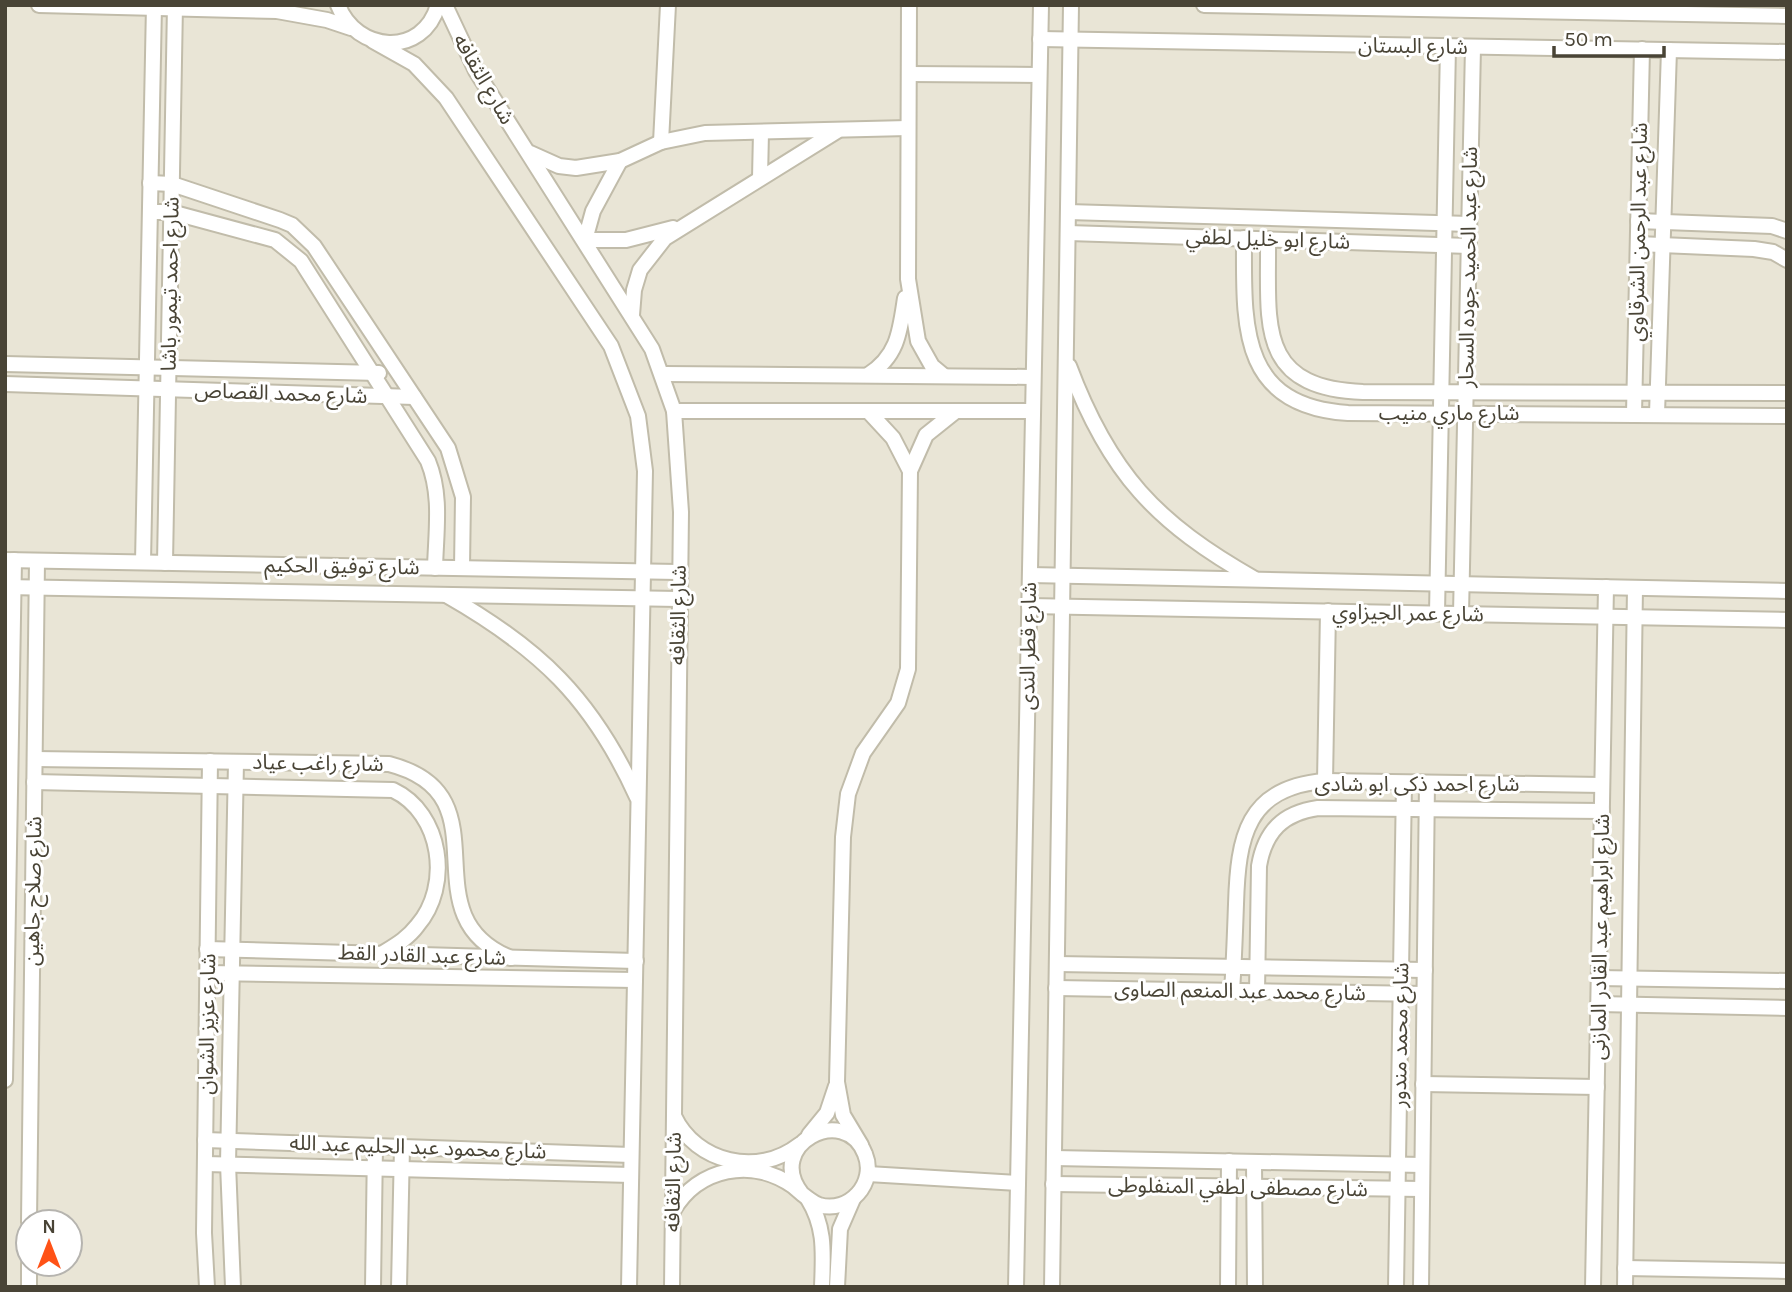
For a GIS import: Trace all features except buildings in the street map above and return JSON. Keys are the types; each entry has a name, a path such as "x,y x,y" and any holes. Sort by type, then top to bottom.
{"street":[{"name":"شارع الثقافه","path":"38,5 277,10 327,20 351,28 414,64 446,97 611,346 631,392 643,441 640,803 629,1287"},
{"path":"338,5 351,28"},
{"path":"373,41 402,41 417,34 429,23 438,5"},
{"name":"شارع الثقافه","path":"444,5 465,53 632,315 664,374 674,411 681,477 672,1287"},
{"path":"661,142 668,5"},
{"path":"909,5 908,279 918,341 932,366 944,376"},
{"name":"شارع قطر الندى","path":"1016,1287 1041,5"},
{"name":"شارع قطر الندى","path":"1052,1287 1071,5"},
{"name":"شارع البستان","path":"1204,5 1519,8 1787,16"},
{"name":"شارع احمد تيمور باشا","path":"143,562 154,7"},
{"name":"شارع احمد تيمور باشا","path":"165,563 175,7"},
{"name":"شارع البستان","path":"1040,40 1787,52"},
{"name":"شارع عبد الحميد جوده السحار","path":"1437,613 1448,46"},
{"name":"شارع عبد الحميد جوده السحار","path":"1461,614 1473,47"},
{"name":"شارع عبد الرحمن الشرقاوي","path":"1633,414 1642,49"},
{"name":"شارع عبد الرحمن الشرقاوي","path":"1657,414 1669,50"},
{"path":"909,74 1040,75"},
{"path":"527,151 559,166 576,168 620,161 661,142 705,133 908,128"},
{"path":"632,315 634,290 645,261 665,238 839,130"},
{"path":"760,178 761,132"},
{"path":"620,161 593,211 584,240 637,239 684,224"},
{"name":"شارع محمد القصاص","path":"150,183 172,184 280,220 303,234 327,264 448,449 463,496 462,568"},
{"name":"شارع محمد القصاص","path":"150,212 172,212 283,245 301,261 422,447 435,479 435,568"},
{"name":"شارع ابو خليل لطفي","path":"1068,212 1469,224"},
{"path":"1638,220 1772,226 1787,231"},
{"name":"شارع ابو خليل لطفي","path":"1068,233 1469,246"},
{"name":"شارع ماري منيب","path":"1244,239 1245,331 1259,368 1271,384 1304,406 1324,411 1787,416"},
{"name":"شارع ماري منيب","path":"1268,239 1269,321 1272,340 1292,371 1307,382 1342,391 1787,393"},
{"path":"1637,244 1754,249 1773,252 1787,260"},
{"path":"868,375 888,361 894,351 908,279"},
{"path":"1066,358 1087,414 1111,456 1148,504 1210,553 1256,580"},
{"name":"شارع محمد القصاص","path":"5,364 398,373"},
{"path":"664,374 1034,377"},
{"name":"شارع محمد القصاص","path":"5,384 414,397"},
{"path":"674,411 1033,411"},
{"path":"868,411 893,438 910,471"},
{"path":"837,1287 840,1229 868,1174 867,1159 843,1115 837,1082 843,837 848,794 863,753 898,703 908,668 910,471 926,435 956,411"},
{"name":"شارع توفيق الحكيم","path":"10,560 678,572"},
{"name":"شارع صلاح جاهين","path":"5,1080 10,560"},
{"name":"شارع صلاح جاهين","path":"29,1208 37,561"},
{"name":"شارع عمر الجيزاوي","path":"1030,575 1787,591"},
{"name":"شارع توفيق الحكيم","path":"9,587 678,599"},
{"name":"شارع ابراهيم عبد القادر المازنى","path":"1593,1287 1606,587"},
{"name":"شارع ابراهيم عبد القادر المازنى","path":"1625,1287 1635,588"},
{"path":"444,595 528,647 563,680 594,718 614,749 640,803"},
{"name":"شارع عمر الجيزاوي","path":"1029,606 1787,620"},
{"path":"1325,781 1328,611"},
{"name":"شارع راغب عياد","path":"35,759 389,764 413,770 433,784 447,804 454,828 458,898 463,918 475,936 491,950 511,957"},
{"name":"شارع عزيز الشوان","path":"207,1287 204,1270 210,761"},
{"name":"شارع عزيز الشوان","path":"233,1287 228,1164 236,762"},
{"name":"شارع احمد ذكى ابو شادى","path":"1233,991 1238,855 1250,822 1274,796 1299,785 1325,781 1602,785"},
{"name":"شارع راغب عياد","path":"34,782 376,787 393,790 411,799 434,839 438,861 437,884 430,906 419,925 402,941 383,953"},
{"name":"شارع محمد مندور","path":"1396,1287 1404,783"},
{"name":"شارع محمد مندور","path":"1421,1287 1427,783"},
{"name":"شارع احمد ذكى ابو شادى","path":"1257,992 1259,866 1262,848 1270,832 1283,819 1300,811 1318,808 1602,811"},
{"path":"6,948 32,949"},
{"name":"شارع عبد القادر القط","path":"207,949 636,961"},
{"name":"شارع محمد عبد المنعم الصاوى","path":"1057,964 1425,971"},
{"name":"شارع عبد القادر القط","path":"207,973 635,980"},
{"path":"6,974 32,974"},
{"path":"1599,978 1787,981"},
{"name":"شارع محمد عبد المنعم الصاوى","path":"1056,988 1424,994"},
{"path":"1598,1004 1787,1008"},
{"path":"822,1287 824,1240 818,1219 795,1182 792,1168 795,1154 827,1113 837,1082"},
{"path":"1423,1084 1597,1087"},
{"path":"674,1115 691,1140 707,1152 726,1160 746,1163 767,1161 819,1132 834,1130 849,1135 861,1145"},
{"name":"شارع محمود عبد الحليم عبد الله","path":"205,1140 631,1155"},
{"path":"373,1287 375,1146"},
{"path":"399,1287 402,1147"},
{"name":"شارع مصطفى لطفي المنفلوطى","path":"1054,1158 1422,1165"},
{"path":"1228,1287 1229,1161"},
{"path":"1254,1162 1255,1287"},
{"name":"شارع محمود عبد الحليم عبد الله","path":"205,1164 631,1175"},
{"path":"673,1212 697,1184 732,1170 770,1174 805,1197 830,1206 853,1199"},
{"path":"868,1174 1018,1183"},
{"name":"شارع مصطفى لطفي المنفلوطى","path":"1054,1184 1422,1189"},
{"path":"1625,1268 1787,1271"}],"shaded area":[{"path":"5,5 1787,5 1787,1287 5,1287"}]}
